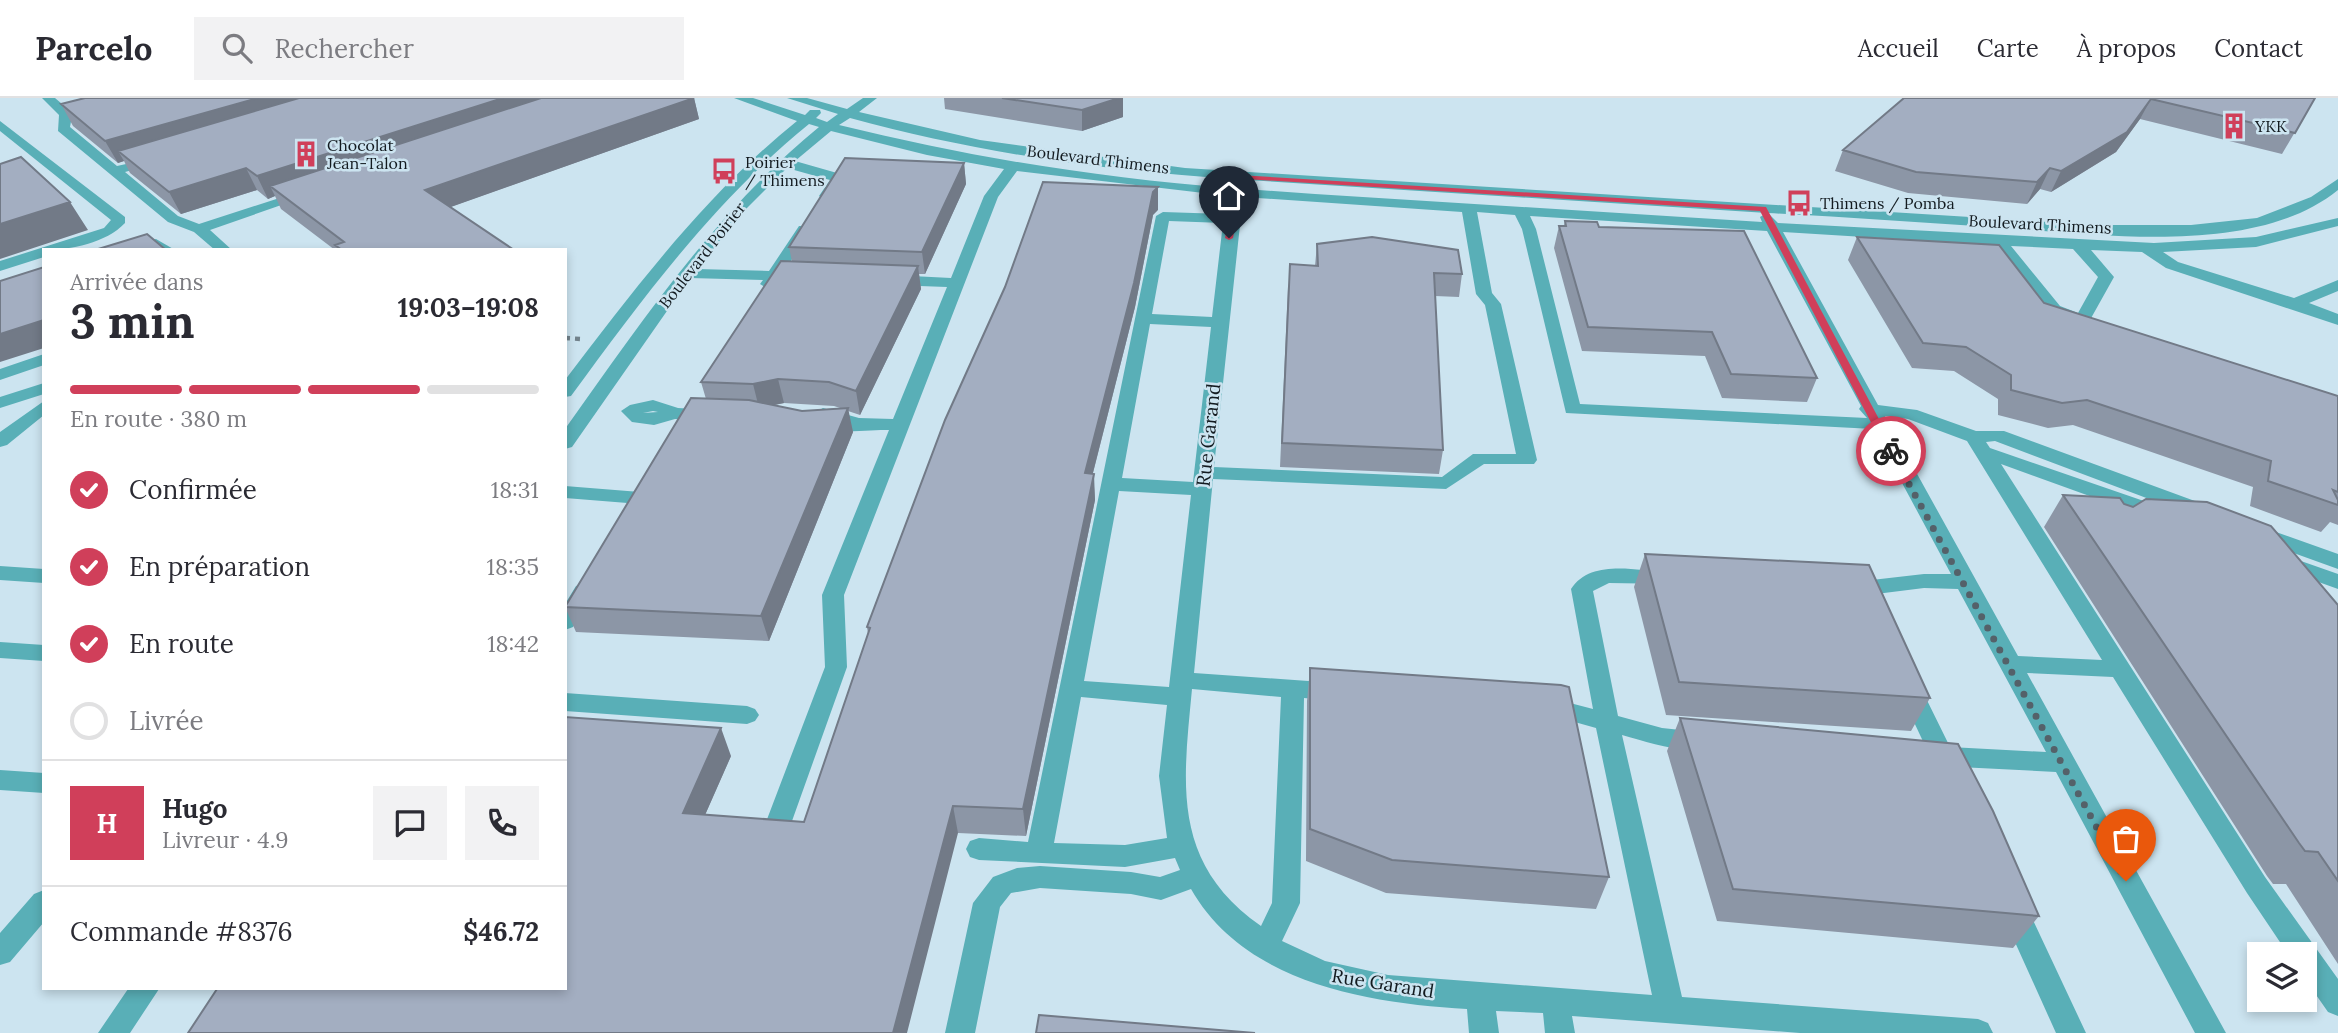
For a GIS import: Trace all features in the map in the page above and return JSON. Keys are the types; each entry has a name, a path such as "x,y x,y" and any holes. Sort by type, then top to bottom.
{"street":[{"path":"48,98 66,114"},
{"path":"66,114 127,98"},
{"name":"Boulevard Thimens","path":"740,98 807,119 921,148 1014,166 1520,210 2174,230 2221,226 2280,215 2316,200 2338,183"},
{"name":"Boulevard Thimens","path":"793,98 932,134 1239,185 1767,217 1998,240 2078,245 2239,245 2296,235 2338,222"},
{"name":"Boulevard Poirier","path":"567,389 700,216 747,169 836,98"},
{"name":"Boulevard Poirier","path":"567,440 730,217 783,162 830,125 871,98"},
{"path":"66,114 63,128 95,156 118,170 173,219 199,229 222,248"},
{"path":"0,125 120,220 109,230 55,248"},
{"path":"118,170 169,155"},
{"path":"759,300 839,178 783,162"},
{"path":"774,835 836,667 833,595 990,196 1014,166"},
{"name":"Rue Garand","path":"1239,185 1231,219 1180,689 1171,797 1181,846 1196,875 1220,908 1264,944 1295,962 1357,982 1480,995 1978,1033"},
{"path":"199,229 315,191"},
{"path":"1111,484 1203,481 1268,473 1446,484 1480,458 1527,460 1493,304 1484,294 1469,207"},
{"path":"1520,210 1529,229 1572,409 1872,416 1911,414 1979,445 2198,528"},
{"path":"1039,853 1163,216 1231,219"},
{"path":"1767,217 1872,416 2211,1033"},
{"path":"1998,240 2054,309 2082,320 2106,277 2078,245"},
{"path":"134,248 156,244 163,248"},
{"path":"2145,247 2172,265 2295,303 2338,320"},
{"path":"0,266 42,253"},
{"path":"687,273 800,276"},
{"path":"878,279 956,283"},
{"path":"2295,303 2338,285"},
{"path":"1143,319 1220,322"},
{"path":"0,375 42,360"},
{"path":"0,404 42,389"},
{"path":"678,435 682,413 704,391"},
{"path":"590,409 630,411 646,405 662,405 682,413 732,416"},
{"path":"0,441 42,408"},
{"path":"809,419 832,428 856,423 900,425"},
{"path":"1979,445 1997,435 2220,518"},
{"path":"1979,445 2256,885 2338,1003"},
{"path":"2086,486 2089,497 2105,519"},
{"path":"567,492 643,493 626,520"},
{"path":"2338,562 2247,537 2284,562 2338,582"},
{"path":"2284,562 2280,571 2285,585"},
{"path":"0,573 42,576"},
{"path":"1670,1010 1607,722 1582,589 1592,579 1604,576 1688,580"},
{"path":"567,619 592,577"},
{"path":"1835,586 1863,588 1924,581 1963,582"},
{"path":"1863,588 1878,621"},
{"path":"0,650 42,653"},
{"path":"1899,664 1957,788"},
{"path":"2008,664 2119,669"},
{"path":"1071,688 1293,689 1361,694"},
{"path":"1264,944 1280,921 1286,903 1293,689"},
{"path":"567,702 747,715"},
{"path":"1525,704 1552,706 1662,737 1728,741"},
{"path":"1915,754 2062,763"},
{"path":"0,780 42,783"},
{"path":"979,849 1125,856 1181,846"},
{"path":"960,1033 985,910 991,897 1002,885 1017,879 1040,877 1131,883 1161,889 1196,875"},
{"path":"2005,884 2071,1033"},
{"path":"0,953 42,904"},
{"path":"113,1033 144,990"},
{"path":"1480,995 1484,1033"},
{"path":"1556,1001 1560,1033"}],"path":[{"path":"567,338 582,340"}],"building":[{"path":"85,98 258,98 105,141 61,104"},
{"path":"299,98 503,98 257,176 246,168 169,192 118,151"},
{"path":"541,98 694,98 425,190 511,248 339,248 335,245 344,242 270,186"},
{"path":"1002,98 1119,98 1082,110"},
{"path":"1904,98 2315,98 2295,133 2151,99 2127,132 2061,171 2050,168 2037,182 1916,172 1843,150"},
{"path":"21,157 70,202 0,224 0,164"},
{"path":"845,158 964,163 922,252 789,247"},
{"path":"1043,182 1158,187 1153,192 1134,283 1085,473 1094,474 1023,809 953,806 893,1033 188,1033 216,990 567,990 567,717 721,728 683,813 804,822 870,628 867,627 945,420 1005,287"},
{"path":"1565,221 1597,222 1599,227 1744,231 1817,378 1731,374 1712,332 1588,327 1559,226 1566,226"},
{"path":"147,234 164,248 102,248"},
{"path":"1372,237 1458,250 1462,274 1434,273 1443,450 1282,443 1290,264 1318,266 1317,244"},
{"path":"1857,237 1999,245 2044,303 2338,396 2338,492 2333,490 2338,505 2268,481 2271,461 2087,400 2062,403 2011,390 2011,375 1966,347 1923,343"},
{"path":"781,261 918,266 856,391 829,382 778,379 753,384 701,382"},
{"path":"42,268 42,321 0,334 0,281"},
{"path":"691,398 749,400 802,411 848,408 761,616 567,607"},
{"path":"2063,495 2120,498 2124,504 2133,507 2146,499 2207,502 2271,526 2338,605 2338,881 2318,852 2305,851 2299,843"},
{"path":"1645,554 1869,565 1930,698 1679,682"},
{"path":"1310,668 1569,687 1609,877 1392,860 1310,829"},
{"path":"1680,718 1958,744 1993,811 2039,916 1733,889"},
{"path":"1039,1015 1255,1033 1036,1033"}],"way so far":[{"path":"1891,451 2126,881"}],"place":[{"name":"YKK","path":"2234,126"},
{"name":"Chocolat Jean-Talon","path":"306,154"},
{"name":"Poirier / Thimens","path":"724,171"},
{"name":"Thimens / Pomba","path":"1799,203"}],"route":[{"path":"1229,238 1231,216 1241,177 1763,209 1783,252 1891,451"}]}
